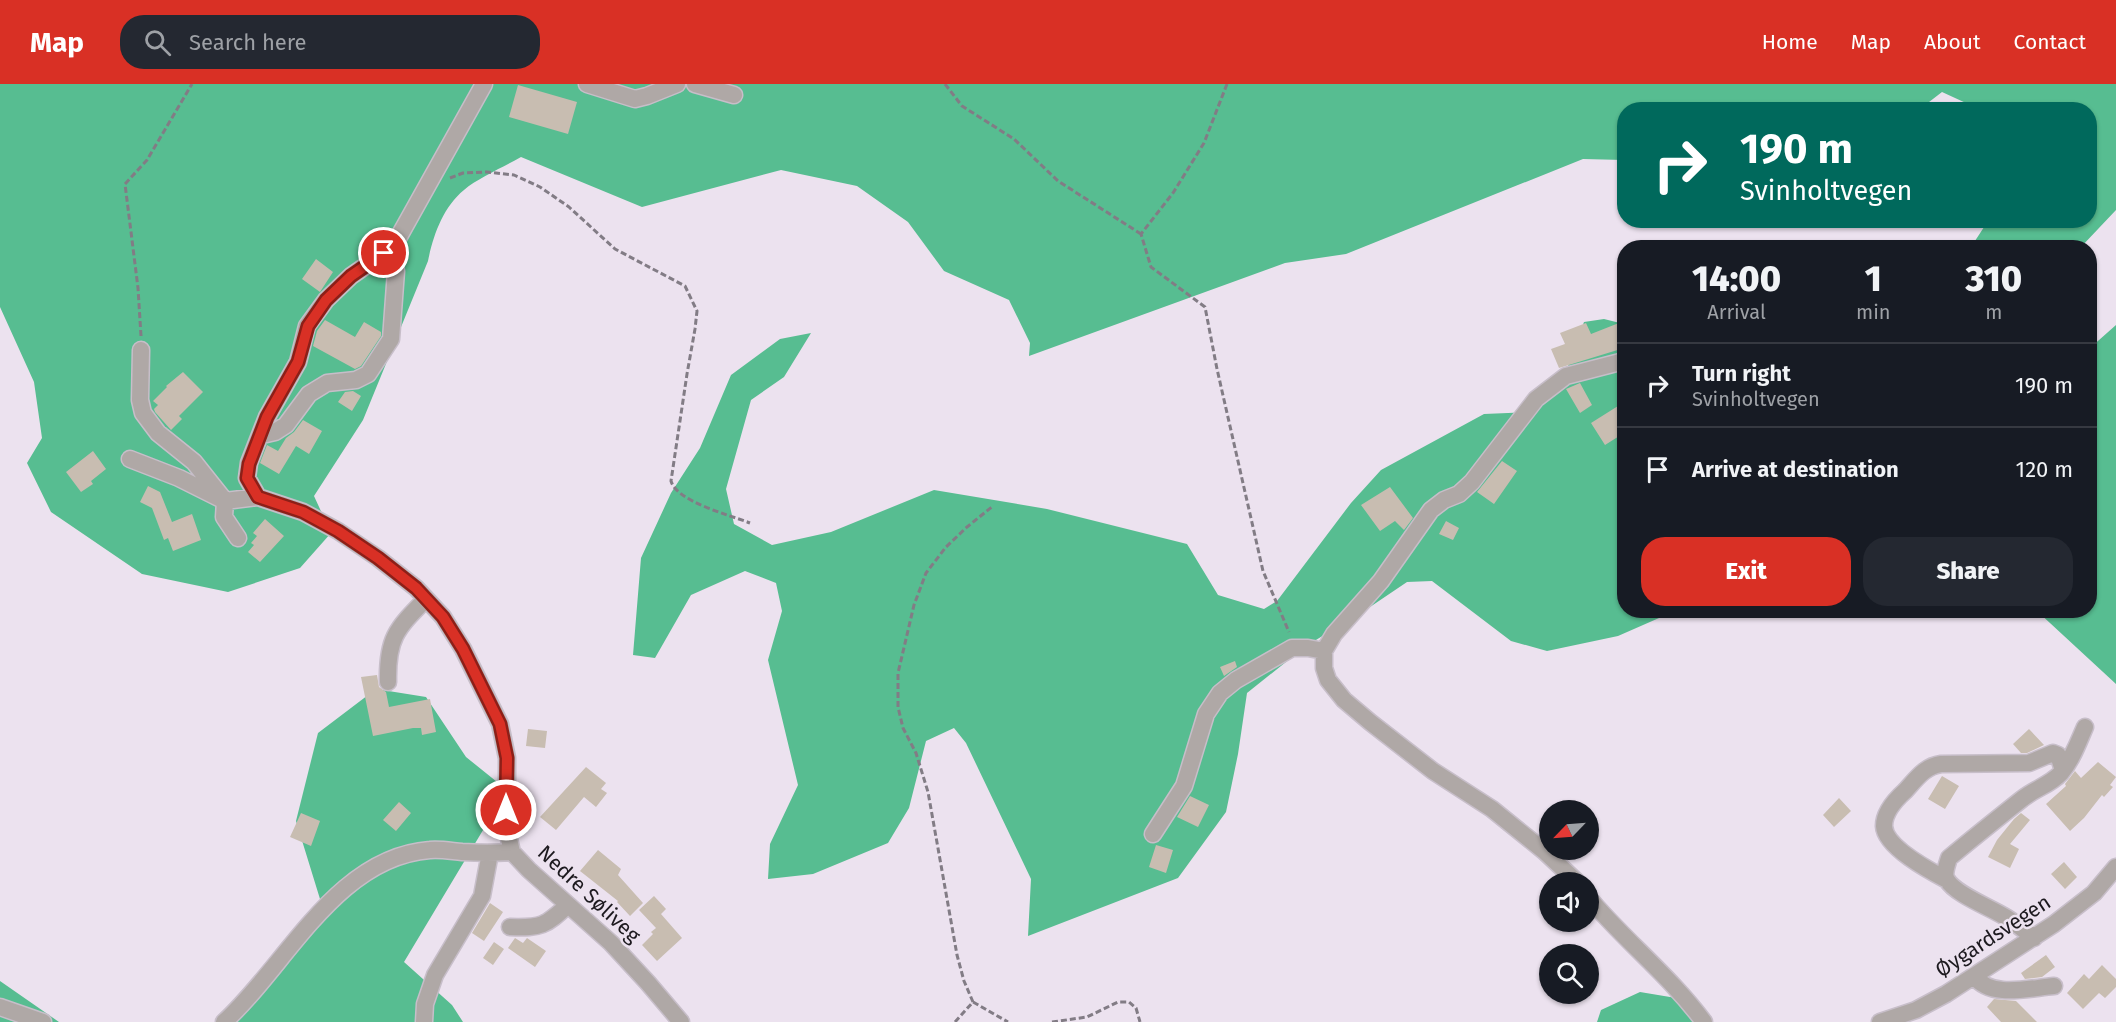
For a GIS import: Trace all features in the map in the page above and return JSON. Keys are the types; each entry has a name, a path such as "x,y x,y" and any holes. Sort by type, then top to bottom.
{"street":[{"path":"258,497 247,478 249,464 267,417 298,362 308,326 326,300 351,276 384,253 397,240 484,84"},
{"path":"587,84 635,99 677,84"},
{"path":"695,84 735,95"},
{"path":"262,435 275,432 286,425 309,394 327,383 356,380 368,374 376,364 391,339 393,323 396,271 384,253"},
{"path":"141,350 140,400 143,413 158,433 194,462 225,501 224,517 238,538"},
{"path":"1566,872 1500,816 1433,771 1344,700 1328,680 1324,668 1324,651 1334,634 1381,581 1431,510 1444,500 1459,494 1472,482 1536,399 1566,376 1617,363"},
{"path":"130,459 179,478 225,501 258,497 303,512 338,531 416,588 443,617 463,649 500,724 507,758 507,830 512,852"},
{"path":"388,682 387,659 391,644 401,624 425,600"},
{"path":"1153,834 1184,786 1206,714 1220,693 1236,680 1282,653 1295,648 1324,651"},
{"path":"1947,880 1946,870 1949,858 2023,798 2042,788 2063,770 2069,763 2085,727"},
{"path":"2034,938 2009,919 1962,894 1947,880 1923,868 1889,838 1884,827 1887,813 1894,802 1923,771 1933,765 2030,763 2053,753 2058,755 2063,770"},
{"name":"Nedre Søliveg","path":"224,1022 241,1006 309,923 333,898 369,872 401,856 430,850 512,852 611,943 681,1022"},
{"path":"424,1022 425,1004 435,975 482,896 490,853"},
{"name":"Øygardsvegen","path":"1880,1022 1916,1010 2034,938 2094,893 2116,867"},
{"path":"510,927 540,926 550,922 568,905"},
{"path":"1599,909 1624,937 1686,996 1704,1022"},
{"path":"1974,976 1981,985 1991,989 2054,986"},
{"path":"0,1007 43,1022"}],"path":[{"path":"141,350 138,288 125,184 147,160 192,84"},
{"path":"945,84 962,105 1014,139 1058,182 1141,234 1151,267 1205,307 1263,571 1295,648"},
{"path":"1141,234 1173,193 1204,143 1227,84"},
{"path":"428,185 463,173 487,172 514,175 540,187 569,207 615,249 685,286 697,311 671,482 674,489 684,497 750,523"},
{"path":"993,506 967,526 946,547 926,573 914,605 898,673 898,707 903,728 916,753 928,792 957,955 964,981 973,1002 1008,1022"},
{"path":"956,1022 973,1002"},
{"path":"1052,1022 1087,1017 1118,1002 1129,1002 1136,1008 1140,1022"}],"green space":[{"path":"0,84 2116,84 2116,210 2088,240 1976,240 1983,228 2097,228 2097,102 1964,102 1942,92 1929,102 1617,102 1617,160 1583,159 1346,254 1285,263 1029,356 1030,343 1009,300 944,271 908,222 857,186 781,170 642,207 521,157 464,190 450,205 440,222 428,261 363,420 314,496 331,533 300,568 228,592 142,574 51,512 27,463 42,438 34,382 0,307"},
{"path":"1604,319 1617,322 1617,618 1659,618 1618,636 1547,651 1511,641 1432,581 1407,582 1306,646 1247,693 1226,812 1178,878 1028,936 1031,879 966,743 954,728 926,741 909,808 888,843 813,874 768,879 770,844 798,785 768,660 782,611 776,583 745,571 691,595 655,658 633,655 641,558 671,493 700,448 731,375 780,339 811,333 784,377 751,400 726,489 734,524 772,545 831,532 934,490 1047,509 1187,544 1218,595 1264,609 1277,601 1351,503 1381,470 1484,414 1529,412 1559,391 1584,322"},
{"path":"2116,325 2116,684 2045,618 2097,618 2097,342"},
{"path":"376,689 426,697 466,757 507,790 404,962 452,1005 463,1022 229,1022 245,1013 324,912 296,821 318,733"},
{"path":"0,981 59,1022 0,1022"},
{"path":"1640,992 1682,999 1700,1022 1597,1022 1601,1010"}],"building":[{"path":"518,85 577,102 568,134 509,117"},
{"path":"316,259 333,272 320,292 302,279"},
{"path":"325,320 355,337 364,322 381,332 381,336 361,366 355,369 313,346 317,331"},
{"path":"1586,323 1591,334 1617,324 1617,350 1559,368 1551,349 1565,344 1560,333"},
{"path":"183,372 203,392 179,416 182,419 171,430 155,412 154,409 158,405 153,401"},
{"path":"1580,383 1592,405 1580,413 1566,389"},
{"path":"353,391 361,396 352,411 338,402 345,392"},
{"path":"1617,407 1617,437 1605,445 1591,423"},
{"path":"303,420 322,431 309,454 296,446 279,474 260,463 267,445 278,451 286,438"},
{"path":"93,451 106,469 91,481 93,484 81,492 66,472"},
{"path":"1502,461 1517,471 1494,504 1477,492"},
{"path":"148,486 160,492 172,522 192,514 201,540 173,551 168,538 164,540 152,508 140,502"},
{"path":"1390,487 1413,518 1404,530 1395,521 1380,531 1361,505"},
{"path":"265,519 284,536 260,562 248,552 257,536 253,533"},
{"path":"1446,521 1459,528 1453,540 1439,534"},
{"path":"1235,661 1237,667 1224,676 1220,667"},
{"path":"377,675 379,687 386,692 389,707 430,699 436,732 422,735 421,728 413,728 373,736 361,677"},
{"path":"528,729 547,731 545,748 526,746"},
{"path":"2029,729 2044,745 2027,753 2021,753 2013,744"},
{"path":"2098,762 2116,777 2110,785 2113,787 2104,797 2102,795 2084,818 2070,831 2046,804 2066,786 2065,784 2075,771 2081,778"},
{"path":"586,767 606,783 601,789 607,793 596,807 584,797 556,830 540,817"},
{"path":"1942,776 1959,786 1945,809 1928,799"},
{"path":"1190,796 1209,805 1198,827 1177,817"},
{"path":"1839,798 1851,811 1834,827 1823,815"},
{"path":"399,802 411,813 396,831 383,820"},
{"path":"301,813 320,821 311,846 290,837"},
{"path":"2021,813 2030,820 2010,844 2019,849 2010,868 1988,857 1997,840"},
{"path":"1156,845 1173,850 1166,873 1149,867"},
{"path":"598,850 621,869 618,875 643,903 630,916 618,901 580,871"},
{"path":"2064,862 2077,877 2065,889 2051,874"},
{"path":"654,896 666,909 661,914 682,938 657,961 642,945 656,928 639,910"},
{"path":"490,903 503,912 484,941 472,933"},
{"path":"515,938 523,943 527,938 546,951 535,967 508,948"},
{"path":"494,942 504,949 493,965 483,958"},
{"path":"2046,955 2055,967 2042,977 2025,979 2021,973"},
{"path":"2102,965 2116,979 2116,987 2105,998 2099,993 2083,1009 2067,993 2084,974 2089,979"},
{"path":"1994,999 2016,1001 2037,1022 2001,1022 1987,1007"}],"route":[{"path":"384,253 351,276 326,300 308,326 298,362 267,417 249,464 247,478 258,497 303,512 338,531 378,558 416,588 443,617 463,649 500,724 507,758 506,810"}]}
